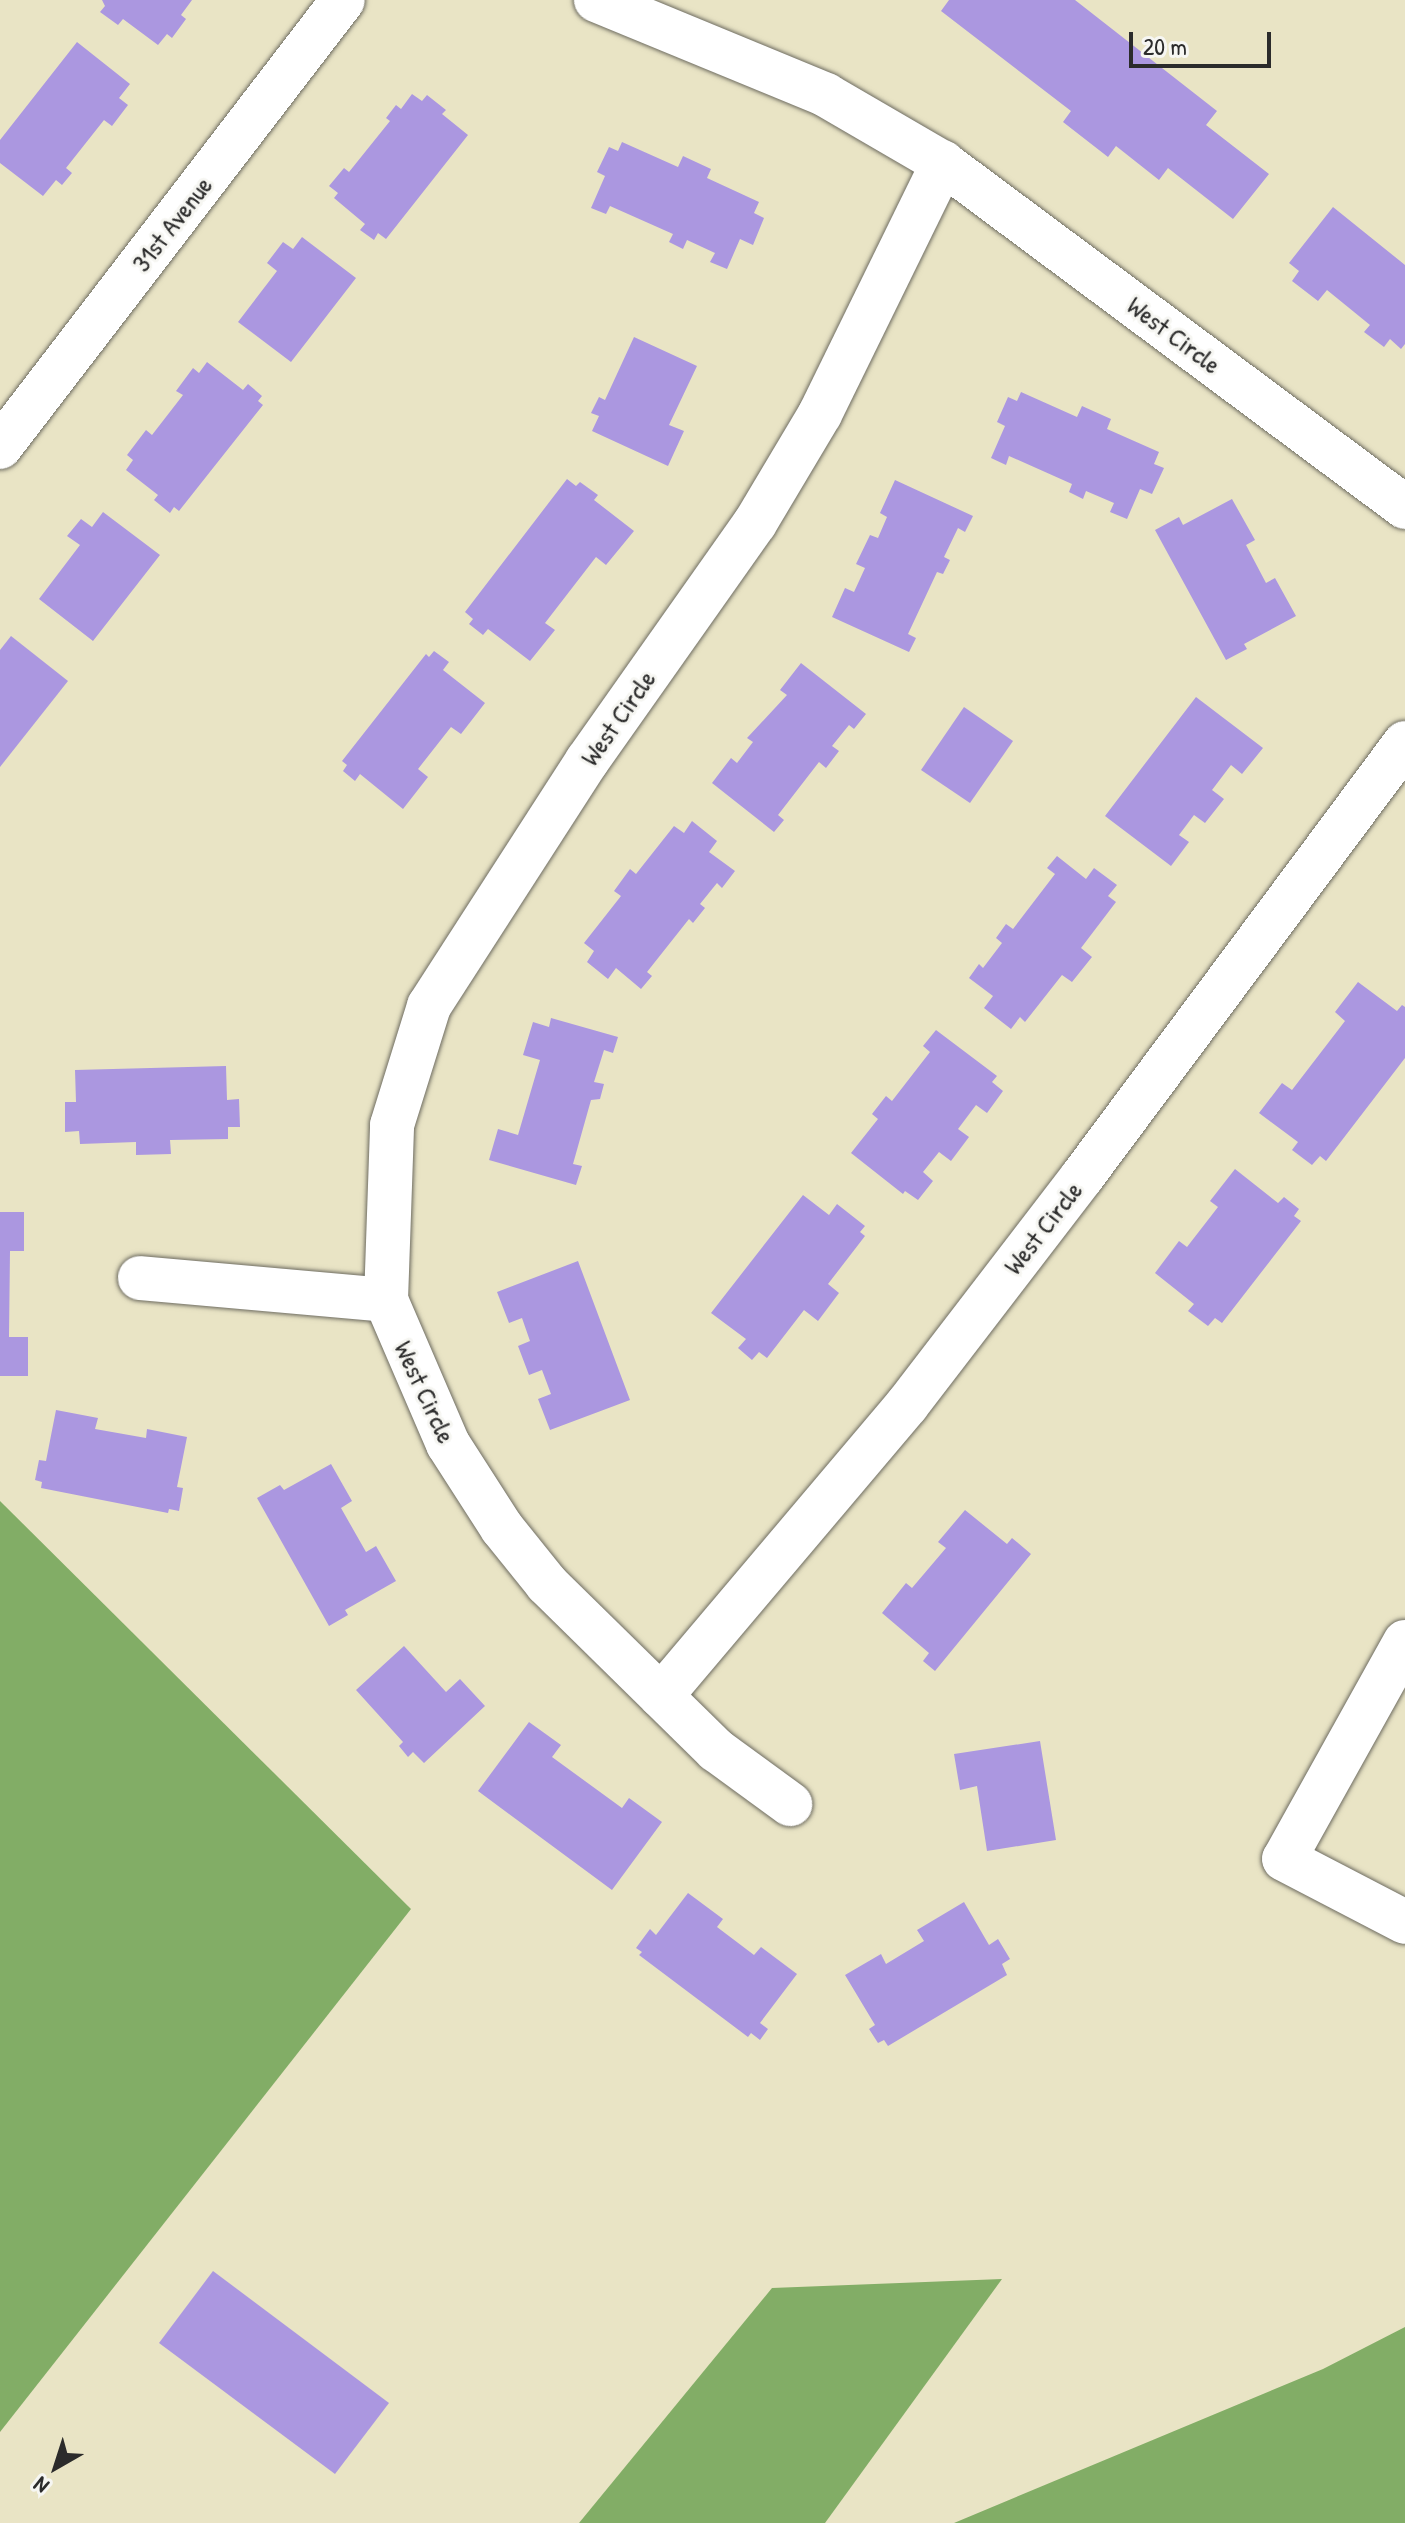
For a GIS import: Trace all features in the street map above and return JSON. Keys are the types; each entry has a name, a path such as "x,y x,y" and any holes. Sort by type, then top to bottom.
{"street":[{"name":"31st Avenue","path":"0,447 343,0"},
{"name":"West Circle","path":"596,0 826,95 943,163 1405,507"},
{"name":"West Circle","path":"790,1804 716,1750 547,1584 502,1528 448,1444 405,1353 386,1300 392,1125 429,1006 587,761 755,523 820,414 943,163"},
{"name":"West Circle","path":"661,1696 907,1405 1082,1177 1405,743"},
{"path":"140,1278 386,1300"},
{"path":"1405,1642 1284,1859 1405,1922"}],"green space":[{"path":"0,1501 411,1909 0,2432"},
{"path":"1002,2279 825,2523 579,2523 772,2288"},
{"path":"1405,2327 1405,2523 954,2523 1323,2369"}],"building":[{"path":"102,0 192,0 181,15 186,19 172,38 167,34 158,45 123,19 118,25 100,12 105,6"},
{"path":"949,0 1075,0 1217,111 1206,125 1269,174 1233,219 1168,168 1159,180 1116,146 1108,157 1063,122 1071,111 941,11"},
{"path":"77,42 130,84 119,98 128,105 112,126 104,120 66,168 72,173 62,185 56,180 43,196 0,163 0,140"},
{"path":"412,94 422,101 427,95 446,110 442,114 468,135 386,239 378,233 374,240 360,230 365,224 334,198 338,193 329,186 344,168 349,172 390,121 386,118 396,105 401,109"},
{"path":"622,142 678,167 683,156 711,169 707,178 759,202 754,213 764,218 753,245 740,239 727,269 710,262 715,253 687,240 683,249 669,242 673,234 610,206 606,214 591,208 605,176 597,172 609,147 618,151"},
{"path":"1333,207 1405,265 1405,344 1401,349 1390,339 1384,347 1364,332 1370,325 1327,290 1318,301 1292,281 1299,271 1289,263"},
{"path":"302,237 356,278 291,362 238,322 277,271 267,263 283,242 293,249"},
{"path":"634,337 697,366 669,425 684,431 668,466 592,431 599,416 591,413 599,397 605,400"},
{"path":"207,362 243,390 248,384 262,396 258,401 263,405 179,511 174,507 170,513 154,500 158,495 126,470 133,460 127,455 146,430 152,435 183,395 176,391 193,368 199,373"},
{"path":"1021,392 1077,417 1082,406 1111,419 1107,429 1159,452 1154,464 1164,468 1152,494 1140,489 1127,519 1110,512 1114,503 1086,491 1083,499 1069,492 1072,484 1009,456 1006,465 991,458 1005,426 997,422 1008,397 1017,401"},
{"path":"567,479 576,486 580,482 598,495 594,500 634,531 606,565 596,557 545,623 555,630 530,661 488,629 483,635 469,624 473,619 465,612"},
{"path":"895,480 973,516 965,532 958,528 944,557 950,560 943,574 937,572 908,634 916,638 909,652 832,617 845,588 854,592 865,568 856,564 870,535 878,538 887,517 880,513"},
{"path":"1232,499 1255,540 1246,545 1266,583 1275,578 1296,616 1244,644 1247,649 1226,660 1155,530 1179,517 1183,525"},
{"path":"103,512 160,555 93,641 39,599 80,545 67,536 81,519 92,527"},
{"path":"11,636 68,681 0,767 0,650"},
{"path":"434,651 449,662 443,670 485,703 461,734 451,727 418,769 428,777 403,809 360,774 355,781 343,771 347,765 342,761 426,654 429,657"},
{"path":"801,663 866,714 854,729 849,725 832,746 839,751 826,768 819,762 778,815 784,820 774,832 712,783 731,758 737,763 753,742 747,738 787,695 780,690"},
{"path":"1196,697 1263,748 1242,774 1231,765 1212,790 1224,799 1205,823 1194,815 1179,835 1189,842 1171,866 1105,816"},
{"path":"964,707 1013,741 970,803 921,770"},
{"path":"692,821 717,841 709,852 735,871 722,888 717,883 700,904 705,908 693,923 689,919 647,972 652,976 641,989 616,968 608,979 587,962 594,951 584,943 621,896 614,891 630,869 636,874 674,826 684,833"},
{"path":"1057,856 1086,879 1094,868 1117,885 1108,896 1116,902 1081,948 1092,957 1072,982 1062,975 1025,1022 1020,1017 1011,1029 984,1008 993,996 969,978 979,964 983,968 1002,943 996,938 1006,924 1013,929 1055,874 1047,868"},
{"path":"1358,982 1397,1011 1402,1005 1405,1007 1405,1058 1326,1161 1320,1156 1312,1165 1292,1150 1298,1142 1259,1113 1282,1083 1292,1090 1345,1021 1335,1012"},
{"path":"551,1018 618,1037 613,1053 604,1050 594,1082 604,1084 600,1099 591,1100 573,1164 582,1166 576,1185 489,1160 498,1129 518,1135 540,1060 523,1055 533,1022 549,1027"},
{"path":"936,1030 997,1076 992,1082 1003,1091 987,1113 976,1105 958,1129 969,1137 951,1161 939,1152 923,1172 933,1181 918,1200 905,1191 903,1194 851,1153 878,1119 872,1114 886,1096 892,1101 930,1052 923,1046"},
{"path":"226,1066 227,1100 239,1099 240,1127 228,1127 228,1139 170,1140 171,1154 136,1155 136,1142 80,1144 79,1131 65,1132 65,1102 76,1102 75,1070"},
{"path":"1235,1169 1278,1203 1284,1197 1299,1209 1294,1216 1301,1221 1222,1323 1215,1318 1208,1326 1188,1311 1194,1304 1155,1273 1179,1241 1187,1247 1218,1207 1210,1201"},
{"path":"803,1195 829,1215 837,1204 865,1226 860,1232 865,1236 828,1284 839,1293 818,1321 804,1310 767,1358 759,1352 752,1360 738,1348 746,1339 711,1313"},
{"path":"0,1212 24,1212 24,1251 10,1251 9,1337 28,1337 28,1376 0,1376"},
{"path":"578,1261 630,1400 550,1430 538,1399 551,1394 542,1370 529,1375 518,1346 530,1341 522,1318 509,1323 497,1292"},
{"path":"56,1410 98,1418 95,1429 146,1438 147,1429 187,1437 177,1487 183,1488 179,1511 169,1509 168,1513 41,1488 42,1482 35,1480 39,1460 46,1461"},
{"path":"331,1464 352,1501 341,1508 366,1552 376,1546 396,1581 345,1610 348,1615 329,1626 257,1498 280,1485 284,1490"},
{"path":"965,1510 1007,1544 1012,1538 1031,1554 935,1671 923,1661 929,1653 882,1613 906,1583 912,1588 946,1548 938,1542"},
{"path":"404,1646 446,1692 460,1679 485,1706 424,1763 413,1752 408,1757 399,1746 403,1742 356,1690"},
{"path":"529,1722 561,1745 552,1757 622,1808 629,1798 662,1822 612,1890 478,1791"},
{"path":"1040,1741 1056,1840 987,1851 977,1786 960,1790 954,1754"},
{"path":"688,1893 723,1919 717,1927 754,1955 761,1947 797,1974 760,2023 768,2029 760,2040 751,2033 748,2037 639,1955 642,1952 636,1948 650,1929 656,1935"},
{"path":"964,1902 989,1945 998,1939 1010,1959 1002,1964 1007,1975 888,2046 884,2040 878,2043 869,2029 875,2025 845,1975 881,1954 886,1964 924,1941 917,1930"},
{"path":"213,2271 389,2403 335,2474 159,2343"}]}
